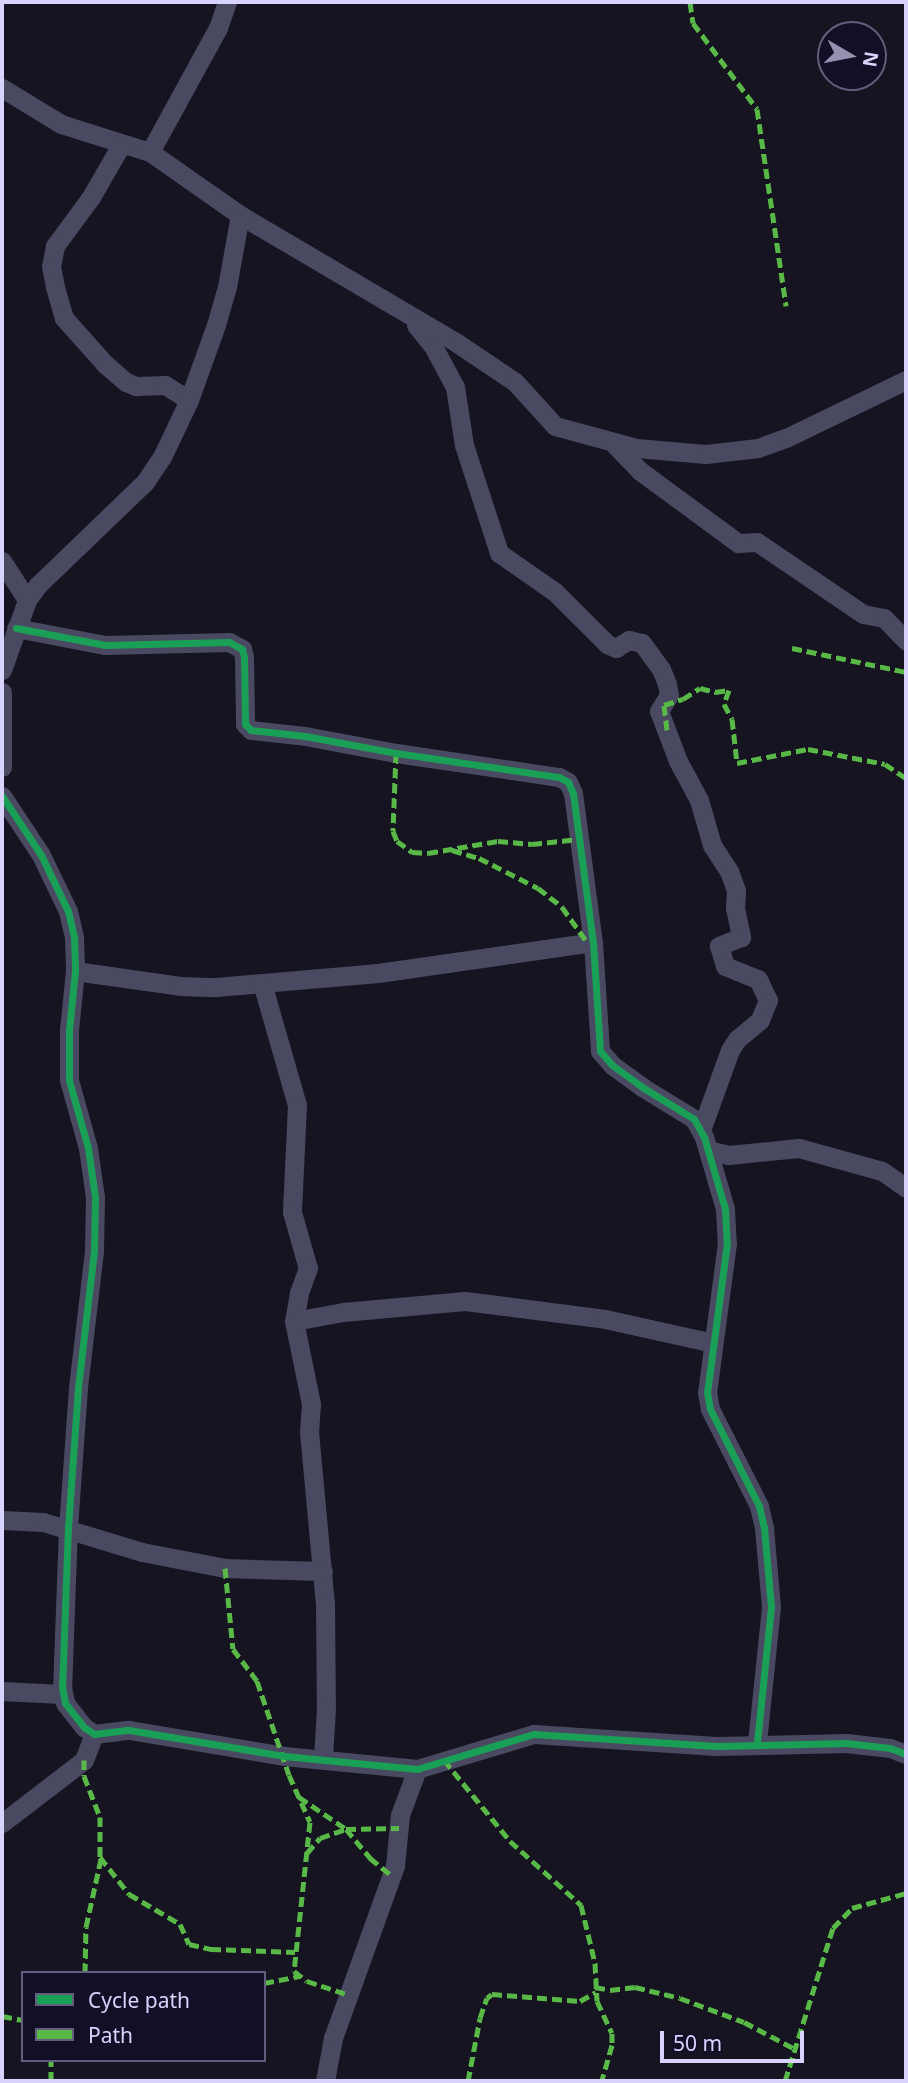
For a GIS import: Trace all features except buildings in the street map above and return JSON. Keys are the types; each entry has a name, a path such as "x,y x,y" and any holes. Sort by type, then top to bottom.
{"street":[{"path":"150,152 218,28 227,2"},
{"path":"2,88 61,124 150,152 240,215 457,344 515,382 555,426 636,448 706,454 769,446 906,380"},
{"path":"121,145 91,197 55,246 51,266 55,287 64,318 116,373 136,386 165,385 189,400"},
{"path":"2,670 27,600 55,566 145,482 163,455 189,400 227,287 240,215"},
{"path":"408,316 433,346 455,387 464,445 499,553 555,592 607,644 616,648 629,640 642,643 661,669 667,684 669,695 659,712 678,761 694,789 712,845 729,871 737,890 735,908 741,937 719,946 725,966 758,979 768,1000 760,1020 737,1038 730,1051 701,1130"},
{"path":"611,441 640,471 738,543 757,541 863,614 884,618 906,641"},
{"path":"2,561 27,600"},
{"path":"16,628 90,644 119,646 229,642 242,649 245,724 251,730 305,736 396,753 559,777 568,782 573,793 593,942 600,1051 612,1065 642,1087 688,1114 701,1130 725,1209 727,1230 707,1383 710,1409 759,1506 764,1528 771,1607 757,1743"},
{"path":"2,692 2,767"},
{"path":"2,796 41,855 68,911 75,971 69,1030 69,1080 88,1147 95,1197 94,1251 78,1388 68,1527 62,1694 78,1719 94,1734 129,1730 284,1756 417,1769 527,1734 716,1746 846,1743 872,1745 906,1754"},
{"path":"75,971 180,986 262,983 378,973 593,942"},
{"path":"262,983 297,1105 292,1212 308,1269 299,1293 295,1321 311,1404 309,1432 323,1571 326,1708 323,1759"},
{"path":"708,1150 727,1155 799,1148 882,1171 906,1188"},
{"path":"295,1321 343,1312 465,1301 605,1319 713,1343"},
{"path":"2,1520 21,1519 68,1527 142,1552 225,1568 323,1571"},
{"path":"2,1691 62,1694"},
{"path":"2,1823 84,1760 94,1734"},
{"path":"325,2081 333,2038 395,1866 400,1815 417,1769"}],"marked path":[{"path":"690,2 693,23 757,109 786,306"},
{"path":"792,648 906,672"},
{"path":"667,730 664,705 683,699 700,688 715,692 729,690 724,704 732,719 737,763 808,749 885,764 906,778"},
{"path":"396,753 393,831 397,841 412,852 428,853 498,841 532,844 579,839"},
{"path":"452,850 479,858 538,888 562,907 587,942"},
{"path":"225,1568 233,1649 257,1681 289,1775 310,1822 294,1971 307,1981 349,1995"},
{"path":"84,1760 84,1776 100,1817 100,1857 129,1894 180,1924 189,1944 211,1949 295,1952"},
{"path":"444,1760 510,1841 581,1905 595,1963 597,2001 612,2033 612,2045 602,2081"},
{"path":"299,1797 346,1829 370,1858 392,1876"},
{"path":"307,1853 320,1838 346,1829 399,1828"},
{"path":"85,1971 86,1927 101,1859"},
{"path":"785,2081 833,1928 852,1908 906,1893"},
{"path":"266,1983 299,1976"},
{"path":"595,1987 610,1990 635,1987 680,1998 744,2022 795,2049"},
{"path":"468,2081 480,2018 487,1998 492,1994 580,2001 596,1992"},
{"path":"2,2016 21,2020"},
{"path":"51,2062 51,2081"}],"cycle path":[{"path":"16,628 105,645 229,642 242,649 245,724 251,730 305,736 396,753 559,777 568,782 573,793 593,942 600,1051 612,1065 642,1087 694,1119 704,1137 725,1209 727,1243 707,1392 710,1409 759,1506 764,1528 771,1607 757,1743"},
{"path":"2,796 41,855 68,911 74,938 75,971 69,1030 69,1080 88,1148 95,1197 94,1251 78,1388 68,1527 62,1687 65,1703 84,1727 94,1734 129,1730 284,1756 417,1769 534,1734 716,1746 846,1743 890,1748 906,1754"}]}
